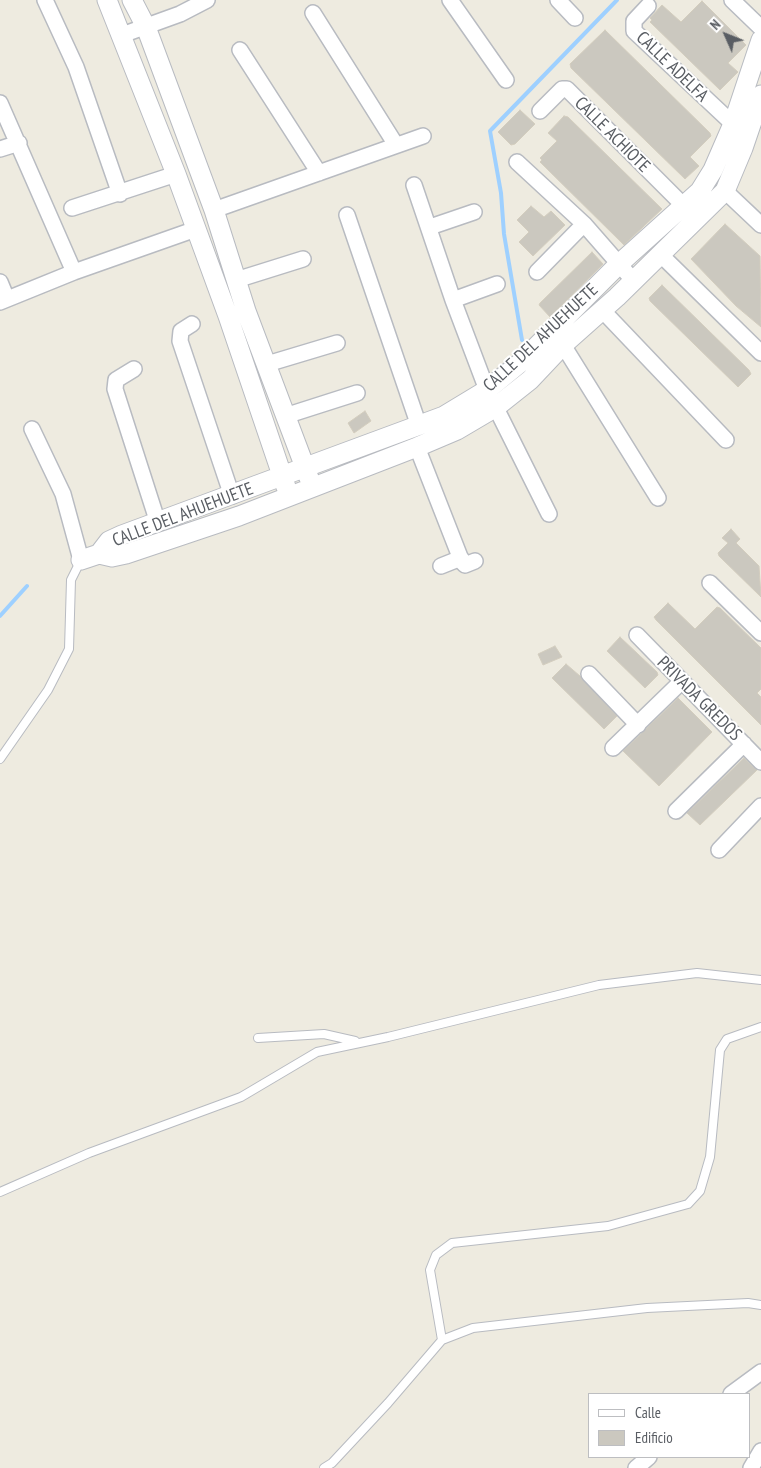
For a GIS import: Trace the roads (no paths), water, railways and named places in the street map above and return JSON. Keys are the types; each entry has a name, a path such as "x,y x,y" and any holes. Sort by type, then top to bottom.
{"street":[{"path":"45,0 76,66 120,194"},
{"path":"107,0 122,34 196,228 228,316 281,476 290,495"},
{"path":"132,0 146,27 214,210 246,311 312,486"},
{"path":"122,34 146,27 207,0"},
{"path":"450,0 506,80"},
{"path":"558,0 575,18"},
{"path":"732,0 761,28"},
{"name":"CALLE ADELFA","path":"648,6 634,22 634,30 733,124"},
{"path":"313,13 396,145"},
{"name":"CALLE DEL AHUEHUETE","path":"90,557 109,541 418,426 458,410 487,390 552,332 620,263 700,191 713,170 733,124 761,40"},
{"path":"240,50 319,173"},
{"name":"CALLE ACHIOTE","path":"540,111 562,89 567,89 684,206"},
{"path":"0,103 74,272"},
{"name":"CALLE DEL AHUEHUETE","path":"90,557 112,557 142,549 290,495 457,430 496,407 530,380 563,345 661,255 725,190 759,106"},
{"path":"214,210 423,136"},
{"path":"0,149 19,143"},
{"path":"517,162 584,224 633,280"},
{"path":"72,208 120,194 176,174"},
{"path":"414,186 430,227 453,300 487,390 549,514"},
{"path":"725,190 761,225"},
{"path":"430,227 474,212"},
{"path":"347,215 418,426"},
{"path":"537,272 584,224"},
{"path":"0,282 4,300 74,272 196,228"},
{"path":"661,255 761,353"},
{"path":"236,280 303,259"},
{"path":"453,300 497,284"},
{"path":"228,316 246,311"},
{"path":"602,311 726,440"},
{"path":"192,324 181,331 180,341 232,496"},
{"path":"267,364 336,343"},
{"path":"563,345 658,498"},
{"path":"134,369 116,380 116,389 158,523"},
{"path":"285,416 357,393"},
{"path":"32,429 64,494 90,557"},
{"path":"417,447 468,560 441,566"},
{"path":"710,584 761,632"},
{"name":"PRIVADA GREDOS","path":"637,635 761,762"},
{"path":"589,674 638,725"},
{"path":"613,748 682,682"},
{"path":"676,812 744,744"},
{"path":"719,850 761,806"},
{"path":"731,1393 761,1372"},
{"path":"751,1468 761,1451"},
{"path":"636,1468 648,1458"}],"lane":[{"path":"0,758 48,690 69,648 71,580 76,566 90,557"},
{"path":"0,1192 89,1152 241,1096 317,1052 388,1037 599,985 697,973 761,980"},
{"path":"442,1340 430,1270 436,1255 452,1243 608,1226 688,1204 700,1191 710,1157 720,1050 727,1039 761,1026"},
{"path":"258,1038 324,1034 358,1042"},
{"path":"324,1468 332,1463 388,1403 442,1340 473,1328 647,1308 748,1303 761,1305"}],"waterway":[{"path":"522,340 504,234 501,193 490,131 617,0"},
{"path":"0,616 27,586"}]}
